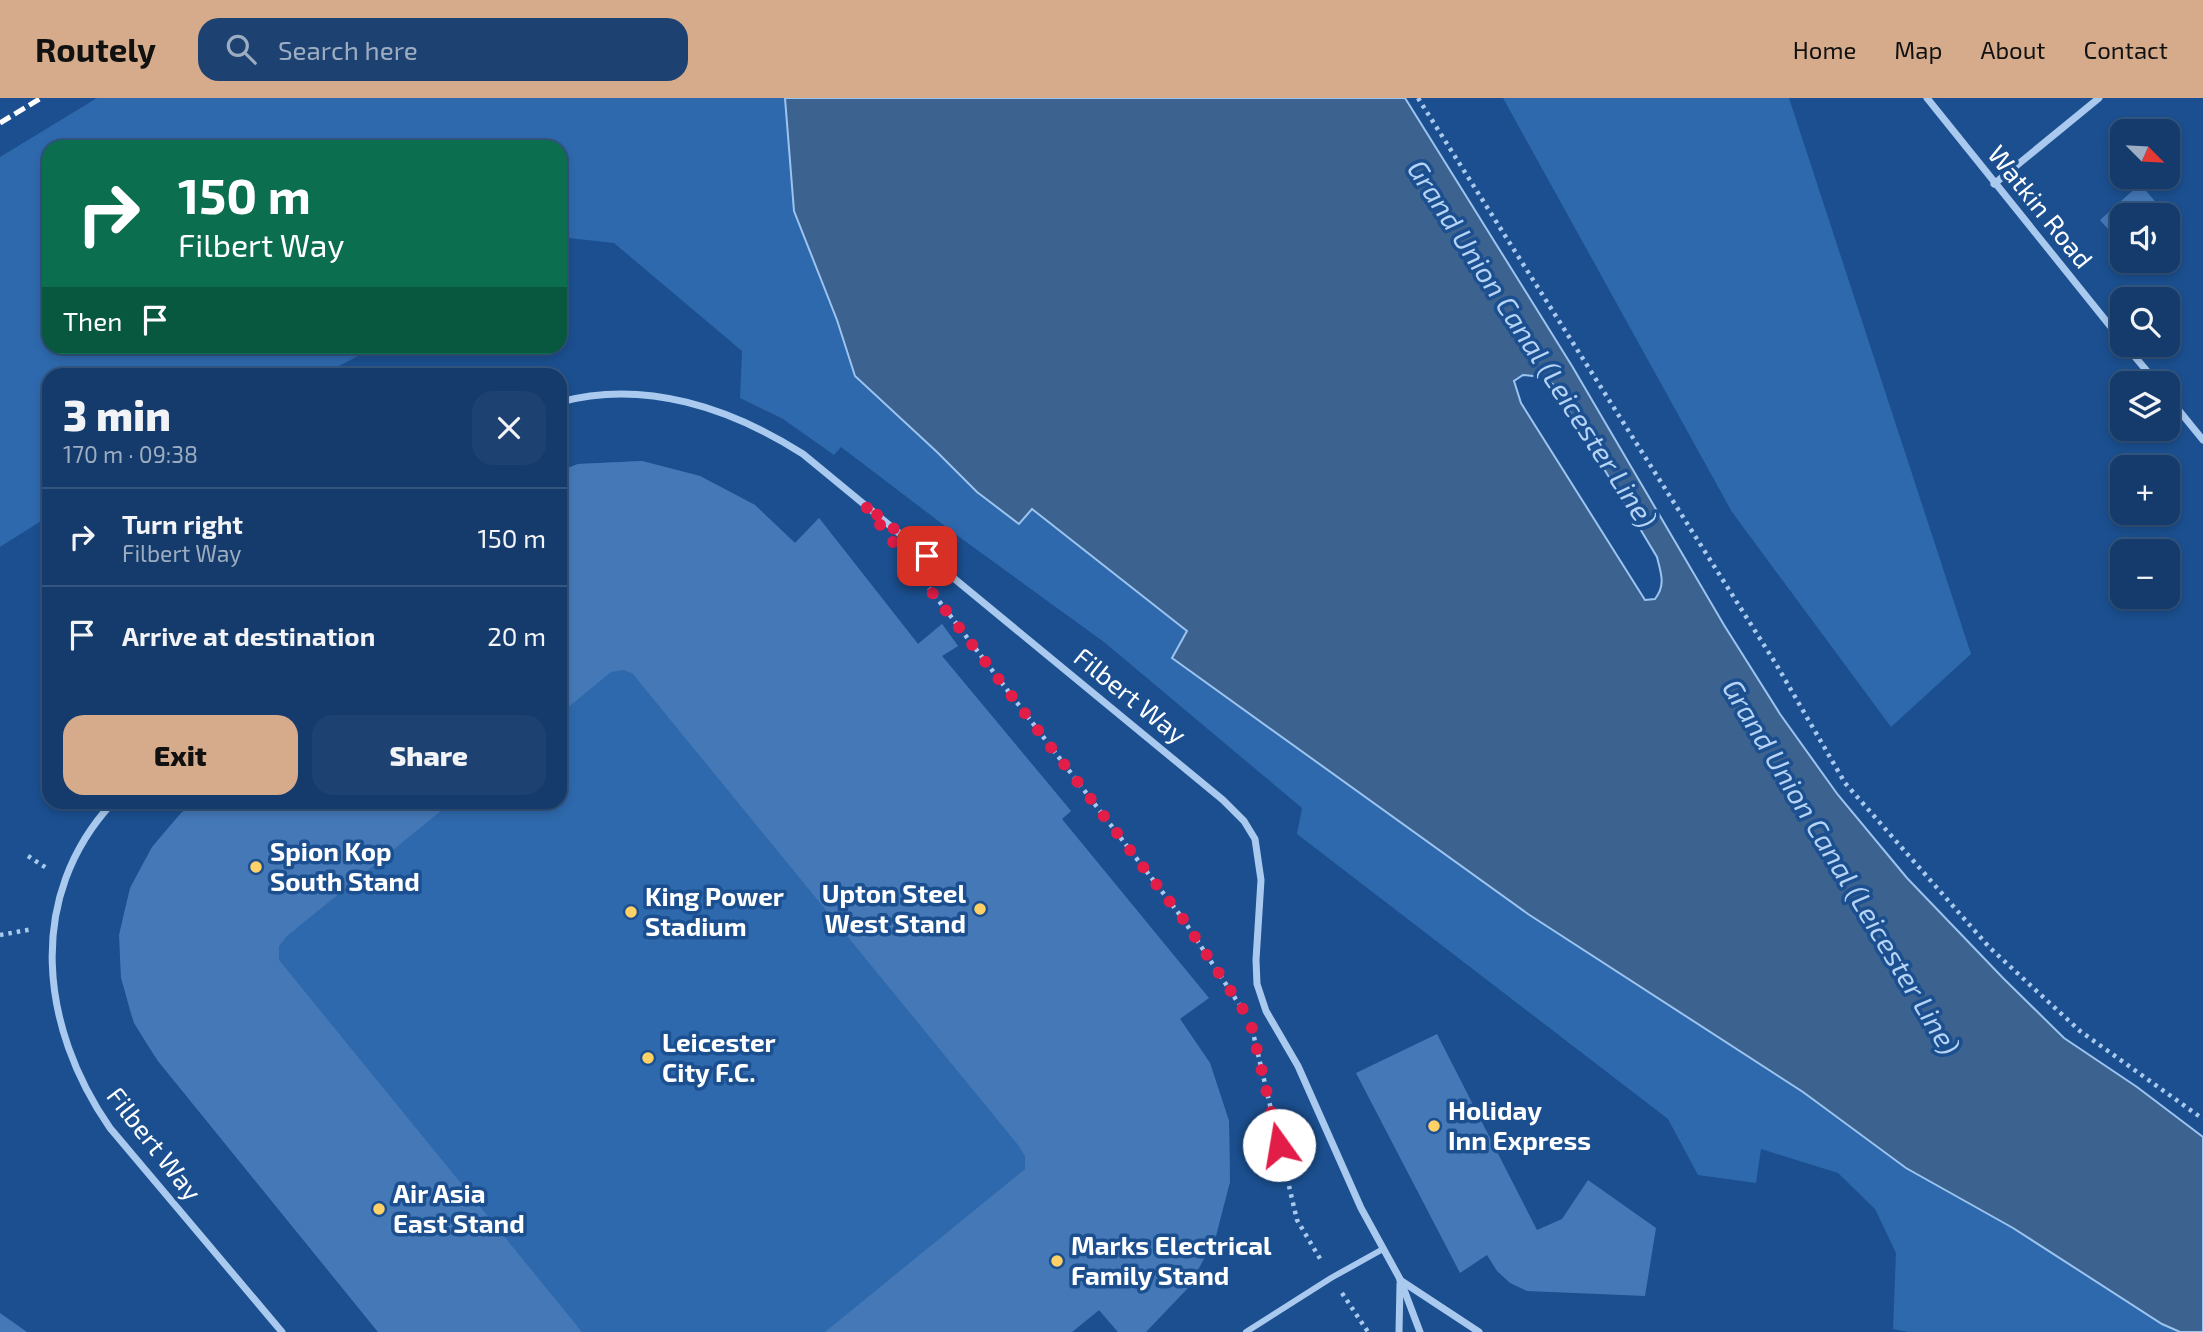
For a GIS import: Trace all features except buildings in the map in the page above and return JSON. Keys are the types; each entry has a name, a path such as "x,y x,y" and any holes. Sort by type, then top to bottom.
{"street":[{"name":"Watkin Road","path":"1927,98 2110,326"},
{"path":"1994,184 2099,98"},
{"name":"Watkin Road","path":"2136,357 2147,371"},
{"name":"Filbert Way","path":"567,401 607,395 644,395 687,401 728,414 769,432 803,454 1223,800 1244,821 1255,839 1261,880 1257,984 1266,1011 1298,1066 1361,1208 1400,1279 1420,1332"},
{"path":"2180,412 2203,440"},
{"name":"Filbert Way","path":"108,809 86,837 71,865 60,895 51,958 55,1001 62,1030 93,1104 110,1128 282,1332"},
{"path":"1246,1332 1331,1278 1383,1249"},
{"path":"1399,1332 1400,1279"},
{"name":"Filbert Way","path":"1400,1279 1479,1332"}],"path":[{"path":"1418,98 1776,664 1845,783 1989,947 2080,1031 2203,1119"},
{"path":"923,581 1183,919 1242,1009"},
{"path":"0,935 30,929 53,930"},
{"path":"1253,1034 1297,1220 1331,1278 1368,1332"}],"shaded area":[{"path":"97,98 785,98 787,129 820,280 837,320 937,452 977,492 1019,523 1032,509 1187,632 1173,659 1528,914 1803,1092 1906,1168 2013,1228 2162,1324 2180,1332 1908,1332 1893,1329 1896,1253 1875,1209 1838,1173 1761,1149 1756,1183 1698,1175 1668,1119 1297,834 1302,808 1104,642 841,447 834,455 783,419 740,398 742,351 614,243 567,239 567,140 42,140 42,354 362,354 335,368 42,368 42,520 0,547 0,157"},
{"path":"1503,98 1789,98 1971,654 1891,727 1732,512"},
{"name":"King Power Stadium","path":"642,461 700,476 755,505 795,543 819,518 918,644 942,624 958,646 942,656 1071,811 1062,819 1180,1019 1210,1063 1229,1121 1230,1182 1146,1332 1118,1332 1099,1310 1072,1332 378,1332 158,1061 130,1012 121,971 120,943 131,890 142,865 157,842 188,809 567,809 567,468 578,464"}],"water":[{"name":"Grand Union Canal (Leicester Line)","path":"785,98 1405,98 1572,366 1724,625 1780,714 1838,795 1907,878 2064,1038 2137,1087 2203,1137 2203,1332 2180,1332 2162,1324 2013,1228 1906,1168 1803,1092 1528,914 1172,658 1187,631 1032,509 1019,524 977,492 855,376 837,320 794,211","holes":["1523,375 1553,384 1657,557 1662,584 1655,599 1645,600 1521,403 1514,381"]}],"railway":[{"path":"0,123 41,98"}],"place":[{"name":"Spion Kop South Stand","path":"256,867"},
{"name":"Upton Steel West Stand","path":"980,909"},
{"name":"King Power Stadium","path":"631,912"},
{"name":"Leicester City F.C.","path":"648,1058"},
{"name":"Holiday Inn Express","path":"1434,1126"},
{"name":"Air Asia East Stand","path":"379,1209"},
{"name":"Marks Electrical Family Stand","path":"1057,1261"}],"route":[{"path":"927,556 864,504 1183,919 1250,1020 1279,1145"}]}
